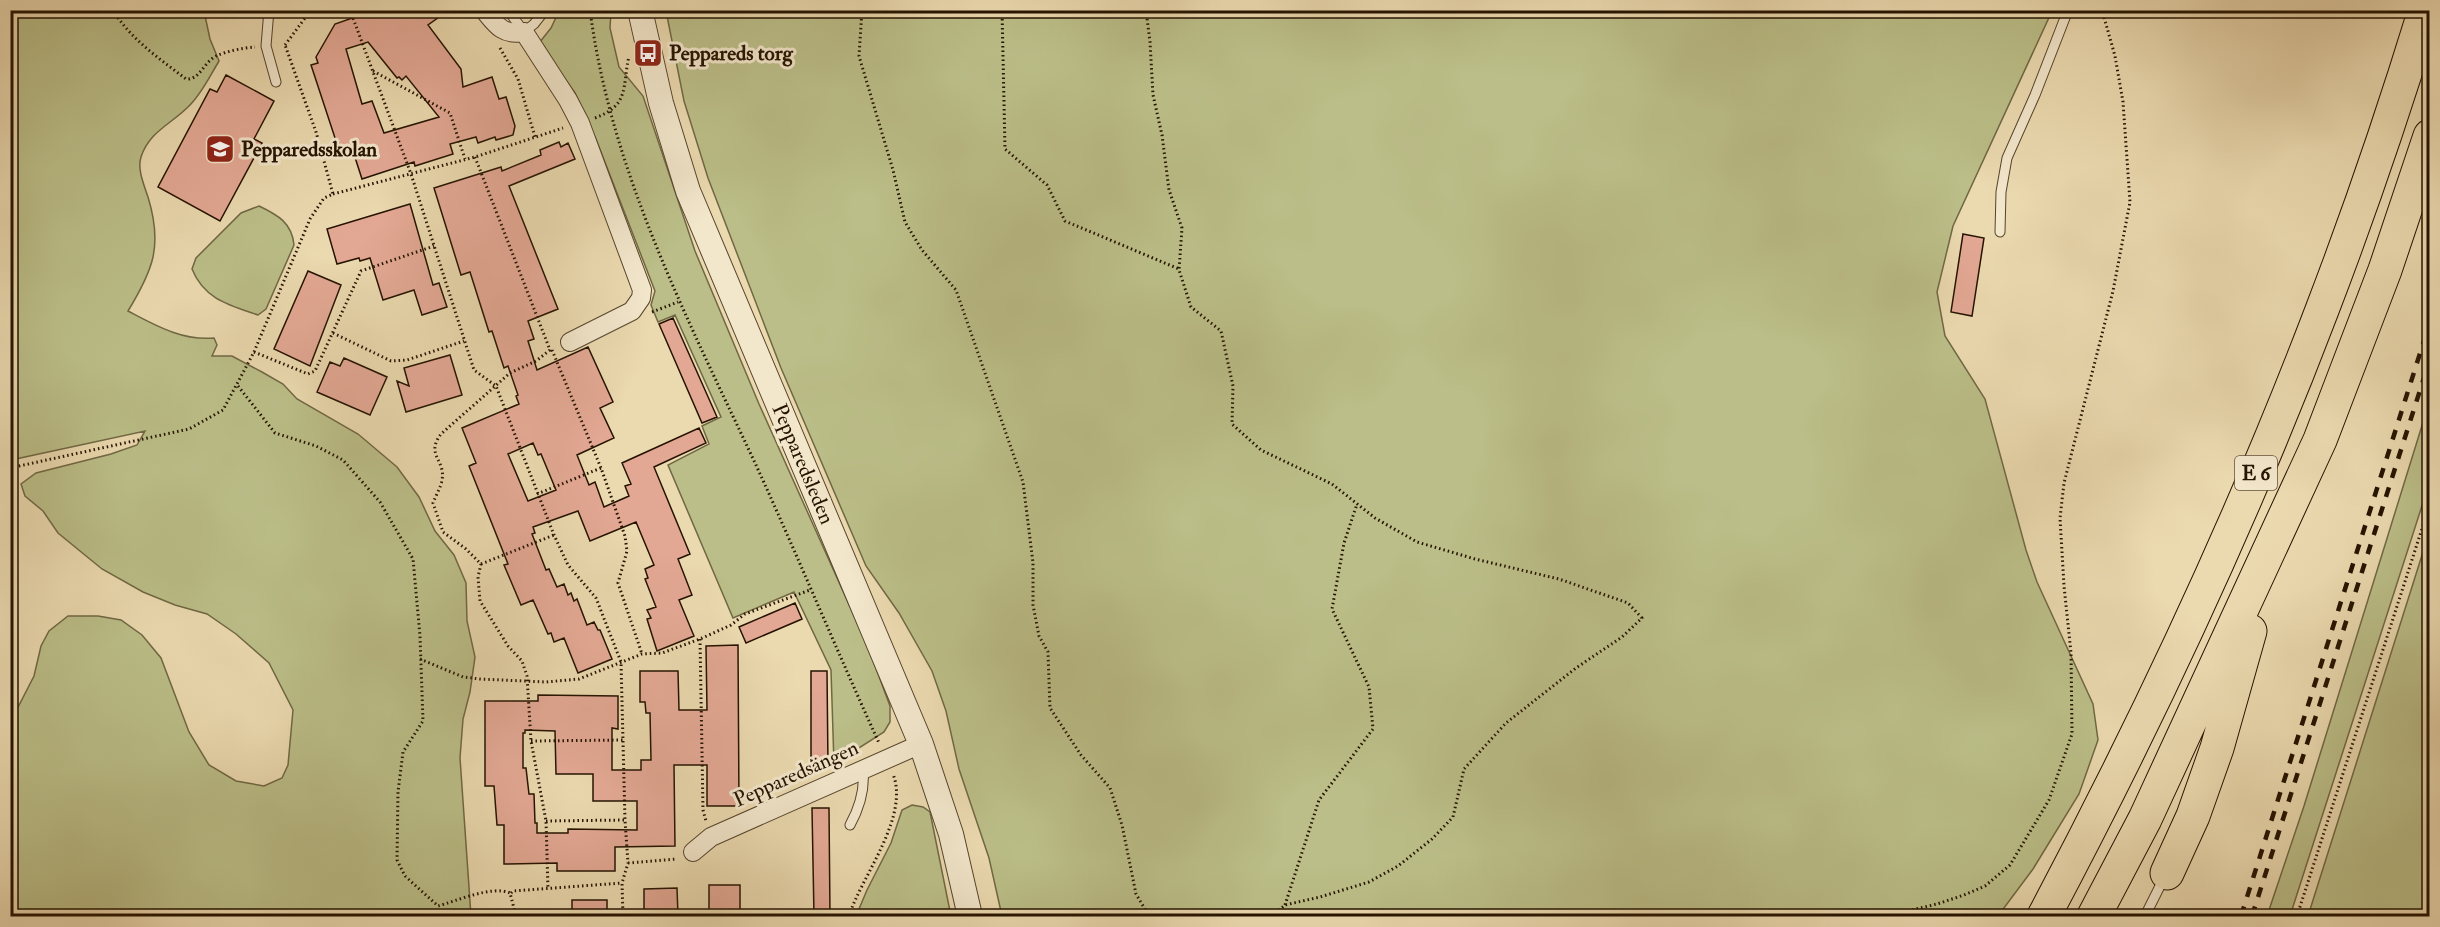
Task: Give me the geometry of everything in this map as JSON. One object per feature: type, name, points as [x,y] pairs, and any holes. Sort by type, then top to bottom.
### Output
[{"type":"highway","name":"E 6","points":[[2044,916],[2105,801],[2166,673],[2269,444],[2372,176],[2425,10]]},
{"type":"highway","name":"E 6","points":[[2094,916],[2145,819],[2320,440],[2385,270],[2430,136]]},
{"type":"highway","points":[[2167,873],[2193,816],[2217,748],[2276,539]]},
{"type":"street","points":[[484,10],[502,31],[516,34],[524,32],[568,100],[580,123],[642,290],[638,306],[632,311],[570,342]]},
{"type":"street","name":"Pepparedsleden","points":[[640,10],[661,103],[688,191],[723,279],[921,744],[951,834],[970,916]]},
{"type":"street","name":"Pepparedsängen","points":[[693,852],[711,837],[921,744]]},
{"type":"lane","points":[[269,10],[266,46],[276,82]]},
{"type":"lane","points":[[508,10],[524,32],[545,10]]},
{"type":"lane","points":[[2001,232],[2001,192],[2007,158],[2063,28],[2068,10]]},
{"type":"lane","points":[[850,825],[861,798],[864,785],[863,770]]},
{"type":"lane","points":[[2146,916],[2167,873]]},
{"type":"path","points":[[113,10],[118,19],[153,55],[186,80],[192,80],[215,56],[248,48],[285,45]]},
{"type":"path","points":[[285,45],[311,10]]},
{"type":"path","points":[[350,10],[411,174],[474,370],[496,386],[554,535],[568,565],[596,598],[621,662],[628,863],[622,883],[623,916]]},
{"type":"path","points":[[590,10],[610,112],[641,205],[678,302],[757,468],[895,780],[896,797],[885,840],[872,869],[855,896],[849,916]]},
{"type":"path","points":[[862,10],[860,56],[905,222],[922,250],[956,290],[1023,482],[1033,563],[1033,606],[1039,636],[1048,652],[1050,708],[1082,755],[1110,788],[1122,825],[1136,894],[1149,916]]},
{"type":"path","points":[[1002,10],[1005,149],[1047,185],[1065,221],[1179,270]]},
{"type":"path","points":[[1146,10],[1153,95],[1162,135],[1169,190],[1182,228],[1179,270],[1191,307],[1221,331],[1233,387],[1232,424],[1261,450],[1332,484],[1374,518],[1417,542],[1475,559],[1559,579],[1628,603],[1642,618],[1622,637],[1576,668],[1506,723],[1464,769],[1453,817],[1432,839],[1398,866],[1369,882],[1285,905],[1272,916]]},
{"type":"path","points":[[1886,916],[1964,895],[1985,886],[2010,865],[2049,800],[2072,734],[2072,653],[2064,586],[2060,518],[2064,483],[2113,291],[2130,202],[2123,102],[2115,56],[2102,10]]},
{"type":"path","points":[[496,43],[508,59],[518,79],[535,137]]},
{"type":"path","points":[[285,45],[316,132],[333,194]]},
{"type":"path","points":[[10,468],[189,429],[223,410],[255,352],[310,219],[324,198],[475,156],[610,112],[621,101],[629,54]]},
{"type":"path","points":[[372,70],[450,113],[465,159]]},
{"type":"path","points":[[475,156],[550,350],[601,468],[625,536],[627,551],[618,584],[642,654]]},
{"type":"path","points":[[255,352],[308,374],[315,371],[361,271],[434,246]]},
{"type":"path","points":[[638,306],[654,313],[678,302]]},
{"type":"path","points":[[333,333],[392,361],[407,360],[464,341]]},
{"type":"path","points":[[481,564],[466,549],[443,532],[433,503],[443,478],[434,443],[441,434],[510,373],[536,361],[550,350],[570,342]]},
{"type":"path","points":[[238,386],[275,433],[316,446],[343,460],[380,502],[413,559],[420,636],[419,659],[423,721],[403,752],[398,792],[398,860],[405,876],[438,906],[488,892],[506,891],[510,893],[622,883]]},
{"type":"path","points":[[537,494],[601,468]]},
{"type":"path","points":[[1285,905],[1319,800],[1373,729],[1369,687],[1332,609],[1344,543],[1357,504]]},
{"type":"path","points":[[2297,916],[2430,504]]},
{"type":"path","points":[[481,564],[554,535]]},
{"type":"path","points":[[481,564],[478,577],[480,601],[508,646],[522,661],[528,681],[531,741],[546,821],[548,889]]},
{"type":"path","points":[[419,659],[463,677],[546,682],[579,679],[642,654],[662,653],[700,639],[731,625],[745,614],[810,590]]},
{"type":"path","points":[[700,639],[703,810],[711,837]]},
{"type":"path","points":[[531,741],[625,740]]},
{"type":"path","points":[[546,821],[625,820]]},
{"type":"path","points":[[628,863],[680,859],[693,852]]},
{"type":"path","points":[[510,893],[516,916]]},
{"type":"green space","points":[[11,10],[204,11],[210,39],[219,61],[193,102],[149,141],[141,157],[140,172],[152,214],[155,244],[144,283],[128,311],[180,334],[214,338],[217,345],[212,356],[232,356],[262,372],[283,384],[297,399],[358,434],[397,467],[419,497],[435,531],[454,555],[466,583],[467,621],[475,657],[463,719],[460,758],[471,916],[11,916],[11,717],[34,676],[41,646],[49,631],[68,616],[98,616],[121,620],[142,635],[161,658],[189,732],[209,765],[236,781],[264,786],[282,778],[288,765],[293,710],[269,663],[236,634],[207,614],[175,605],[143,592],[102,569],[58,533],[43,511],[25,496],[21,484],[36,473],[137,445],[145,431],[11,460]]},
{"type":"green space","points":[[559,11],[611,11],[610,28],[619,67],[643,96],[695,251],[759,404],[868,647],[890,706],[890,722],[884,732],[834,764],[831,670],[794,592],[733,618],[668,465],[709,444],[702,426],[721,417],[675,315],[658,322],[651,305],[655,291],[596,139],[575,93],[539,43],[551,28]]},
{"type":"green space","points":[[666,11],[2052,11],[1953,226],[1937,292],[1945,336],[1985,399],[2026,550],[2037,582],[2093,704],[2098,740],[2079,794],[2033,869],[1998,916],[1002,916],[989,858],[959,769],[946,711],[932,671],[899,613],[866,566],[781,368],[708,178],[684,101]]},
{"type":"green space","points":[[259,206],[287,225],[294,245],[266,309],[258,315],[219,300],[203,287],[192,269],[196,258],[241,213]]},
{"type":"green space","points":[[2429,403],[2429,484],[2290,916],[2267,916],[2304,806]]},
{"type":"green space","points":[[2429,533],[2429,916],[2308,916]]},
{"type":"green space","points":[[912,805],[923,807],[930,812],[951,916],[856,916],[891,843],[902,810]]},
{"type":"building","points":[[356,10],[449,10],[428,25],[461,69],[463,87],[492,77],[499,99],[506,97],[515,126],[513,135],[496,140],[495,137],[478,143],[476,137],[450,144],[453,154],[415,166],[414,162],[362,179],[351,145],[341,148],[338,140],[336,141],[311,65],[318,63],[316,57],[335,24],[358,16]],"holes":[[[368,42],[397,78],[402,80],[406,76],[439,117],[384,133],[372,101],[362,104],[346,49]]]},
{"type":"building","name":"Pepparedsskolan","points":[[226,75],[274,101],[254,139],[262,143],[220,221],[158,187],[210,89],[217,92]]},
{"type":"building","points":[[559,142],[561,147],[568,143],[575,159],[509,186],[558,309],[528,321],[534,339],[528,341],[537,370],[588,347],[613,402],[600,408],[614,438],[577,455],[589,485],[595,482],[604,507],[629,496],[625,486],[631,484],[622,463],[699,428],[706,443],[654,467],[690,554],[678,559],[692,595],[679,600],[694,636],[657,651],[647,619],[651,618],[647,610],[656,607],[645,579],[648,578],[645,569],[654,565],[636,522],[590,541],[578,511],[533,527],[535,533],[532,534],[546,570],[549,569],[557,587],[564,584],[568,595],[571,593],[574,601],[577,599],[587,625],[594,622],[600,630],[612,659],[578,673],[564,638],[554,642],[533,600],[521,605],[504,565],[508,564],[469,466],[476,463],[462,428],[519,404],[516,396],[518,395],[508,366],[504,368],[492,331],[489,332],[470,272],[461,275],[434,188],[501,167],[502,171],[541,155],[540,150]],"holes":[[[533,443],[538,455],[541,454],[556,490],[528,501],[508,454]]]},
{"type":"building","points":[[410,204],[433,285],[439,283],[447,307],[422,315],[414,290],[383,300],[370,258],[360,261],[359,258],[337,264],[327,229]]},
{"type":"building","points":[[1963,234],[1984,238],[1972,316],[1951,312]]},
{"type":"building","points":[[308,271],[341,285],[310,366],[274,349]]},
{"type":"building","points":[[673,318],[717,417],[702,423],[659,324]]},
{"type":"building","points":[[450,355],[462,395],[406,412],[397,381],[409,386],[404,368]]},
{"type":"building","points":[[344,358],[387,377],[370,415],[317,392],[330,362],[340,366]]},
{"type":"building","points":[[795,603],[802,619],[746,643],[739,627]]},
{"type":"building","points":[[738,645],[739,806],[707,806],[707,765],[674,765],[675,846],[615,847],[615,871],[557,871],[557,863],[504,864],[504,825],[497,825],[494,786],[485,786],[485,701],[538,701],[538,695],[618,696],[618,729],[612,728],[612,770],[641,770],[641,760],[651,760],[650,713],[646,713],[645,702],[640,702],[640,671],[678,671],[679,710],[707,710],[706,646]],"holes":[[[525,730],[555,731],[556,774],[593,774],[593,801],[637,801],[637,830],[568,829],[568,833],[537,833],[534,794],[529,794],[526,768],[523,768],[523,733]]]},
{"type":"building","points":[[811,671],[827,671],[828,766],[811,766]]},
{"type":"building","points":[[812,808],[829,808],[830,916],[814,916]]},
{"type":"building","points":[[709,885],[740,885],[740,916],[709,916]]},
{"type":"building","points":[[677,888],[678,916],[644,916],[644,889]]},
{"type":"building","points":[[572,900],[607,900],[607,916],[572,916]]},
{"type":"railway","points":[[2241,916],[2430,322]]},
{"type":"railway","points":[[2252,916],[2430,359]]},
{"type":"place","name":"Peppareds torg","points":[[648,53]]},
{"type":"place","name":"Pepparedsskolan","points":[[220,149]]}]
